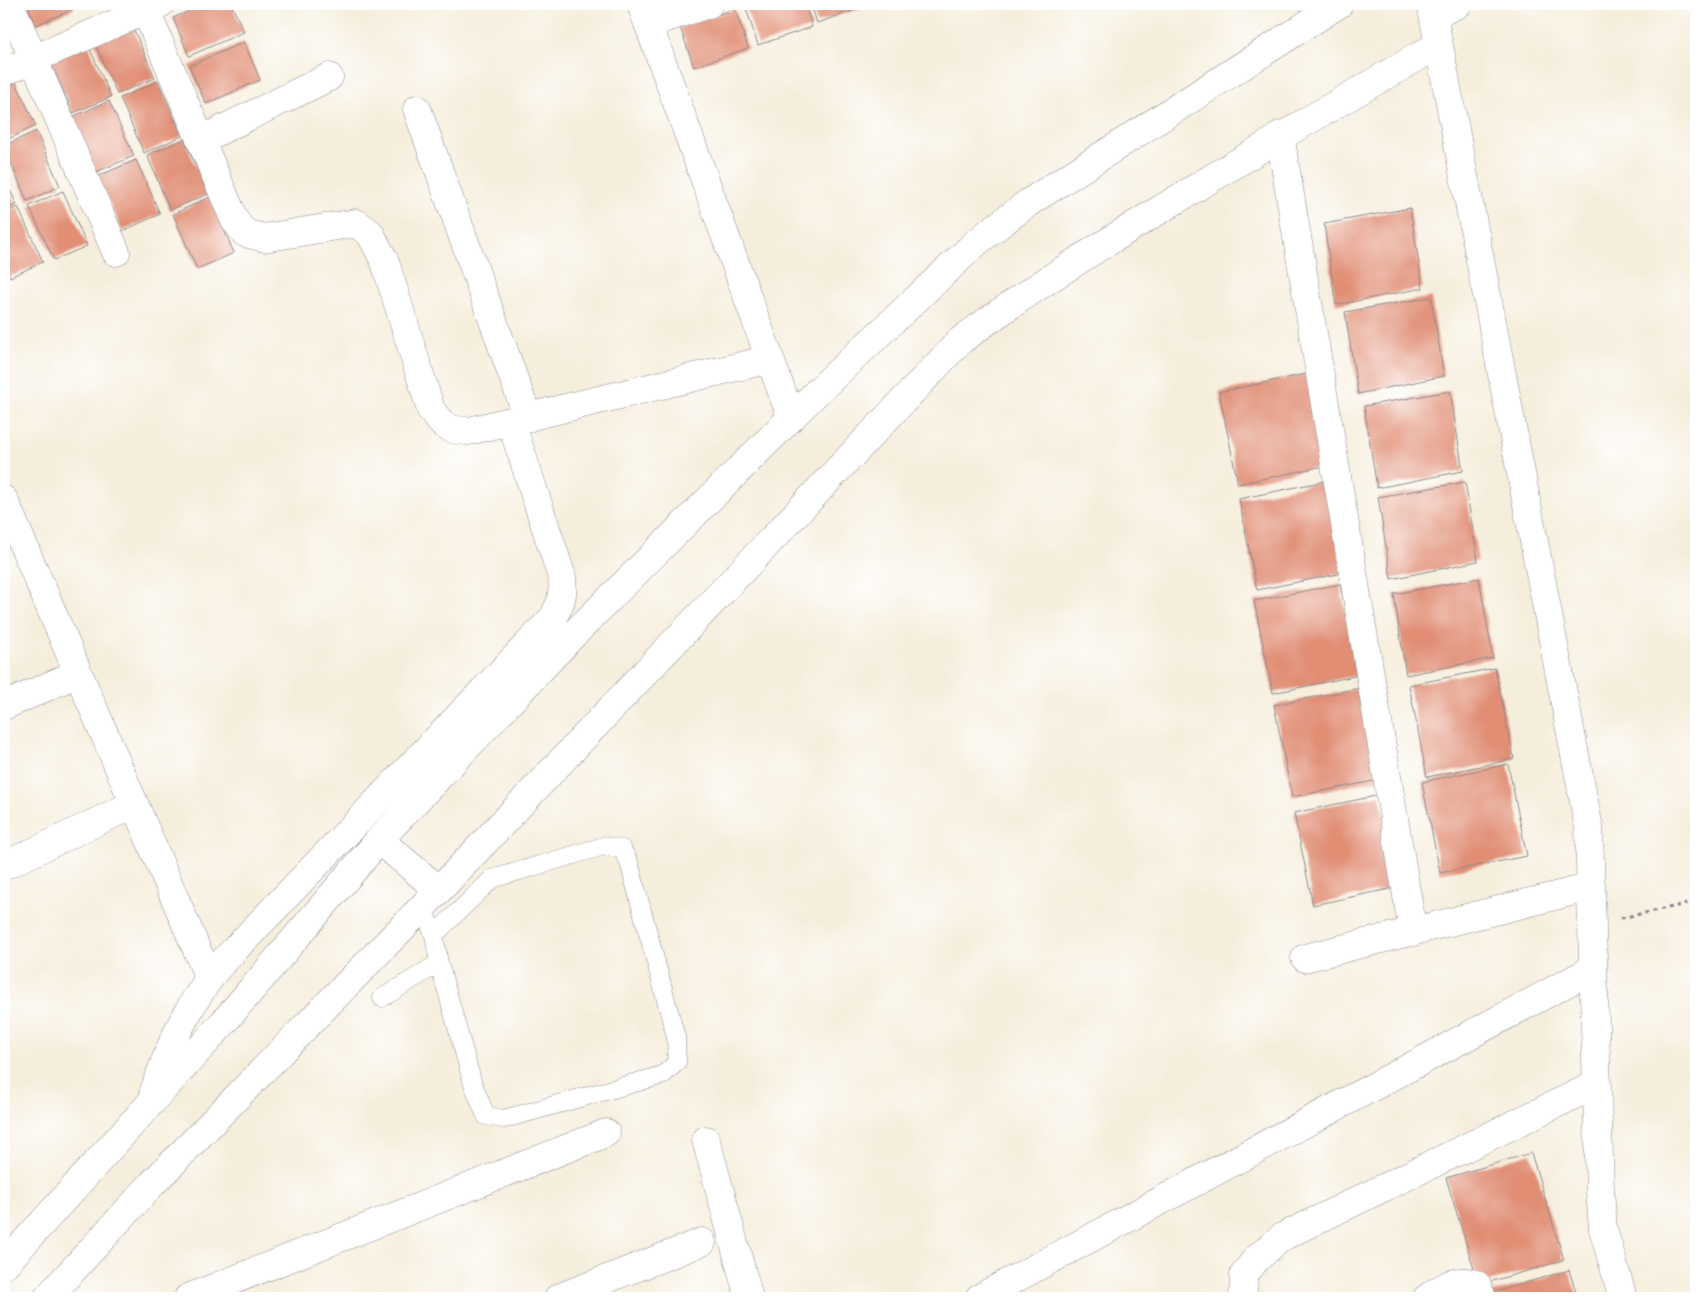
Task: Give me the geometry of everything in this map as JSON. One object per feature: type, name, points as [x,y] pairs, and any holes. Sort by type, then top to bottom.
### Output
[{"type":"street","points":[[10,4],[116,252]]},
{"type":"street","points":[[709,4],[644,14],[791,417]]},
{"type":"street","points":[[4,1264],[387,846],[574,634],[791,417],[978,241],[1028,204],[1339,4]]},
{"type":"street","points":[[1458,4],[1432,10],[1437,46],[1589,828],[1603,1229],[1623,1298]]},
{"type":"street","points":[[4,72],[150,5],[235,221],[245,233],[264,238],[356,223],[370,233],[385,262],[432,410],[441,424],[455,431],[519,420],[770,359]]},
{"type":"street","points":[[46,1298],[429,892],[960,342],[1005,308],[1079,260],[1280,135],[1437,46]]},
{"type":"street","points":[[202,139],[329,77]]},
{"type":"street","points":[[148,1105],[183,1016],[209,978],[552,619],[564,594],[562,577],[519,420],[417,109]]},
{"type":"street","points":[[1280,135],[1413,932]]},
{"type":"street","points":[[4,500],[13,549],[78,673],[209,978]]},
{"type":"street","points":[[4,706],[78,673]]},
{"type":"street","points":[[4,866],[134,804]]},
{"type":"street","points":[[387,846],[429,892]]},
{"type":"street","points":[[1305,958],[1591,887]]},
{"type":"street","points":[[979,1298],[1593,969]]},
{"type":"street","points":[[1243,1298],[1244,1276],[1256,1259],[1282,1237],[1597,1084]]},
{"type":"street","points":[[188,1298],[606,1133]]},
{"type":"street","points":[[706,1140],[749,1298]]},
{"type":"street","points":[[558,1298],[702,1242]]},
{"type":"street","points":[[1427,1298],[1456,1281],[1468,1280],[1478,1285],[1482,1298]]},
{"type":"lane","points":[[429,892],[434,935],[439,963],[473,1084],[486,1116],[504,1119],[663,1075],[677,1062],[673,1028],[629,862],[622,849],[604,846],[492,879],[434,935]]},
{"type":"lane","points":[[382,998],[439,963]]},
{"type":"path","points":[[1592,924],[1696,902]]},
{"type":"building","points":[[27,4],[72,4],[74,9],[36,25]]},
{"type":"building","points":[[205,4],[231,4],[244,32],[189,56],[173,18]]},
{"type":"building","points":[[805,4],[812,27],[758,45],[745,5]]},
{"type":"building","points":[[811,4],[873,4],[817,23]]},
{"type":"building","points":[[735,9],[748,48],[694,67],[680,27]]},
{"type":"building","points":[[131,23],[155,78],[117,94],[93,39]]},
{"type":"building","points":[[87,42],[111,97],[73,113],[49,59]]},
{"type":"building","points":[[244,42],[260,80],[206,104],[189,66]]},
{"type":"building","points":[[11,72],[36,126],[4,141],[4,75]]},
{"type":"building","points":[[158,81],[182,136],[144,153],[120,98]]},
{"type":"building","points":[[109,101],[134,156],[96,172],[72,117]]},
{"type":"building","points":[[36,131],[60,186],[27,201],[4,146]]},
{"type":"building","points":[[184,139],[208,194],[170,210],[147,155]]},
{"type":"building","points":[[136,160],[160,214],[122,231],[98,176]]},
{"type":"building","points":[[4,177],[17,205],[4,211]]},
{"type":"building","points":[[63,191],[87,246],[54,260],[29,206]]},
{"type":"building","points":[[210,197],[234,253],[197,269],[173,214]]},
{"type":"building","points":[[18,207],[43,262],[10,277],[4,264],[4,214]]},
{"type":"building","points":[[1410,208],[1423,288],[1336,305],[1324,224]]},
{"type":"building","points":[[1431,297],[1444,376],[1358,394],[1345,312]]},
{"type":"building","points":[[1306,374],[1324,466],[1238,484],[1219,392]]},
{"type":"building","points":[[1450,391],[1463,471],[1377,488],[1364,406]]},
{"type":"building","points":[[1325,481],[1343,573],[1257,590],[1239,499]]},
{"type":"building","points":[[1465,482],[1478,561],[1391,579],[1378,497]]},
{"type":"building","points":[[1479,578],[1493,658],[1406,675],[1394,594]]},
{"type":"building","points":[[1340,584],[1359,675],[1273,693],[1254,601]]},
{"type":"building","points":[[1495,668],[1514,759],[1427,777],[1409,685]]},
{"type":"building","points":[[1360,688],[1379,780],[1292,797],[1274,705]]},
{"type":"building","points":[[1508,764],[1527,856],[1440,873],[1422,782]]},
{"type":"building","points":[[1380,795],[1399,887],[1313,905],[1294,813]]},
{"type":"building","points":[[1531,1153],[1564,1260],[1479,1285],[1446,1178]]},
{"type":"building","points":[[1569,1270],[1578,1298],[1486,1298],[1485,1295]]}]
